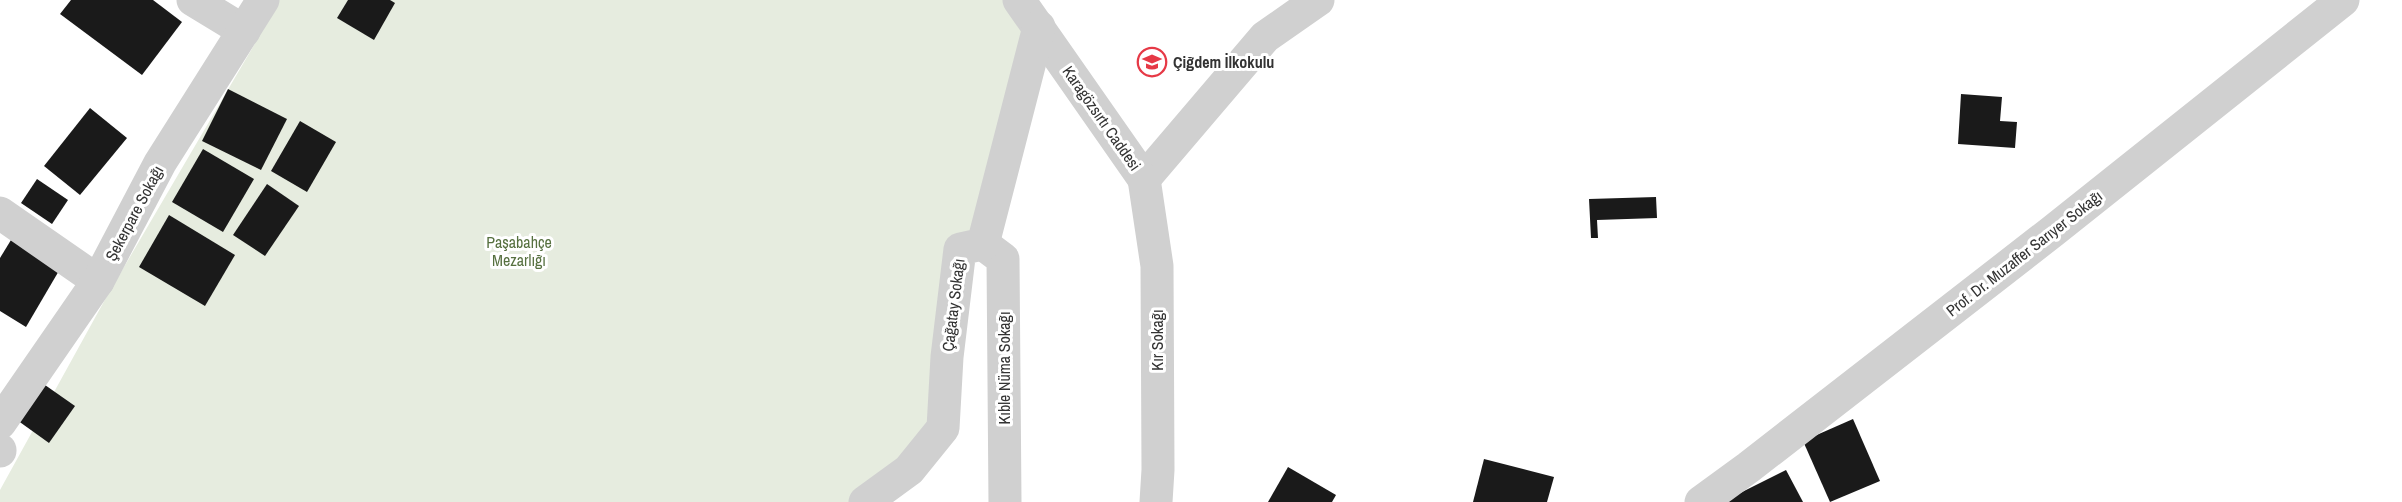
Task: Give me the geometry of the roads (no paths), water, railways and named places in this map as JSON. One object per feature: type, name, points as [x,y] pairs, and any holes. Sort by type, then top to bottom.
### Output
[{"type":"street","points":[[193,0],[244,32]]},
{"type":"street","name":"Şekerpare Sokağı","points":[[0,423],[98,281],[160,163],[262,0]]},
{"type":"street","name":"Karagözsırtı Caddesi","points":[[1019,0],[1144,179],[1265,37],[1318,0]]},
{"type":"street","name":"Prof. Dr. Muzaffer Sarıyer Sokağı","points":[[1701,502],[2044,238],[2343,0]]},
{"type":"street","name":"Çağatay Sokağı","points":[[865,502],[909,470],[943,428],[947,357],[960,249],[983,244],[1039,27]]},
{"type":"street","name":"Kır Sokağı","points":[[1144,179],[1157,266],[1158,470],[1156,502]]},
{"type":"street","points":[[0,213],[98,281]]},
{"type":"street","name":"Kıble Nüma Sokağı","points":[[983,244],[1003,260],[1005,502]]},
{"type":"place","name":"Çiğdem İlkokulu","points":[[1152,62]]},
{"type":"park label","name":"Paşabahçe Mezarlığı","points":[[519,251]]}]
